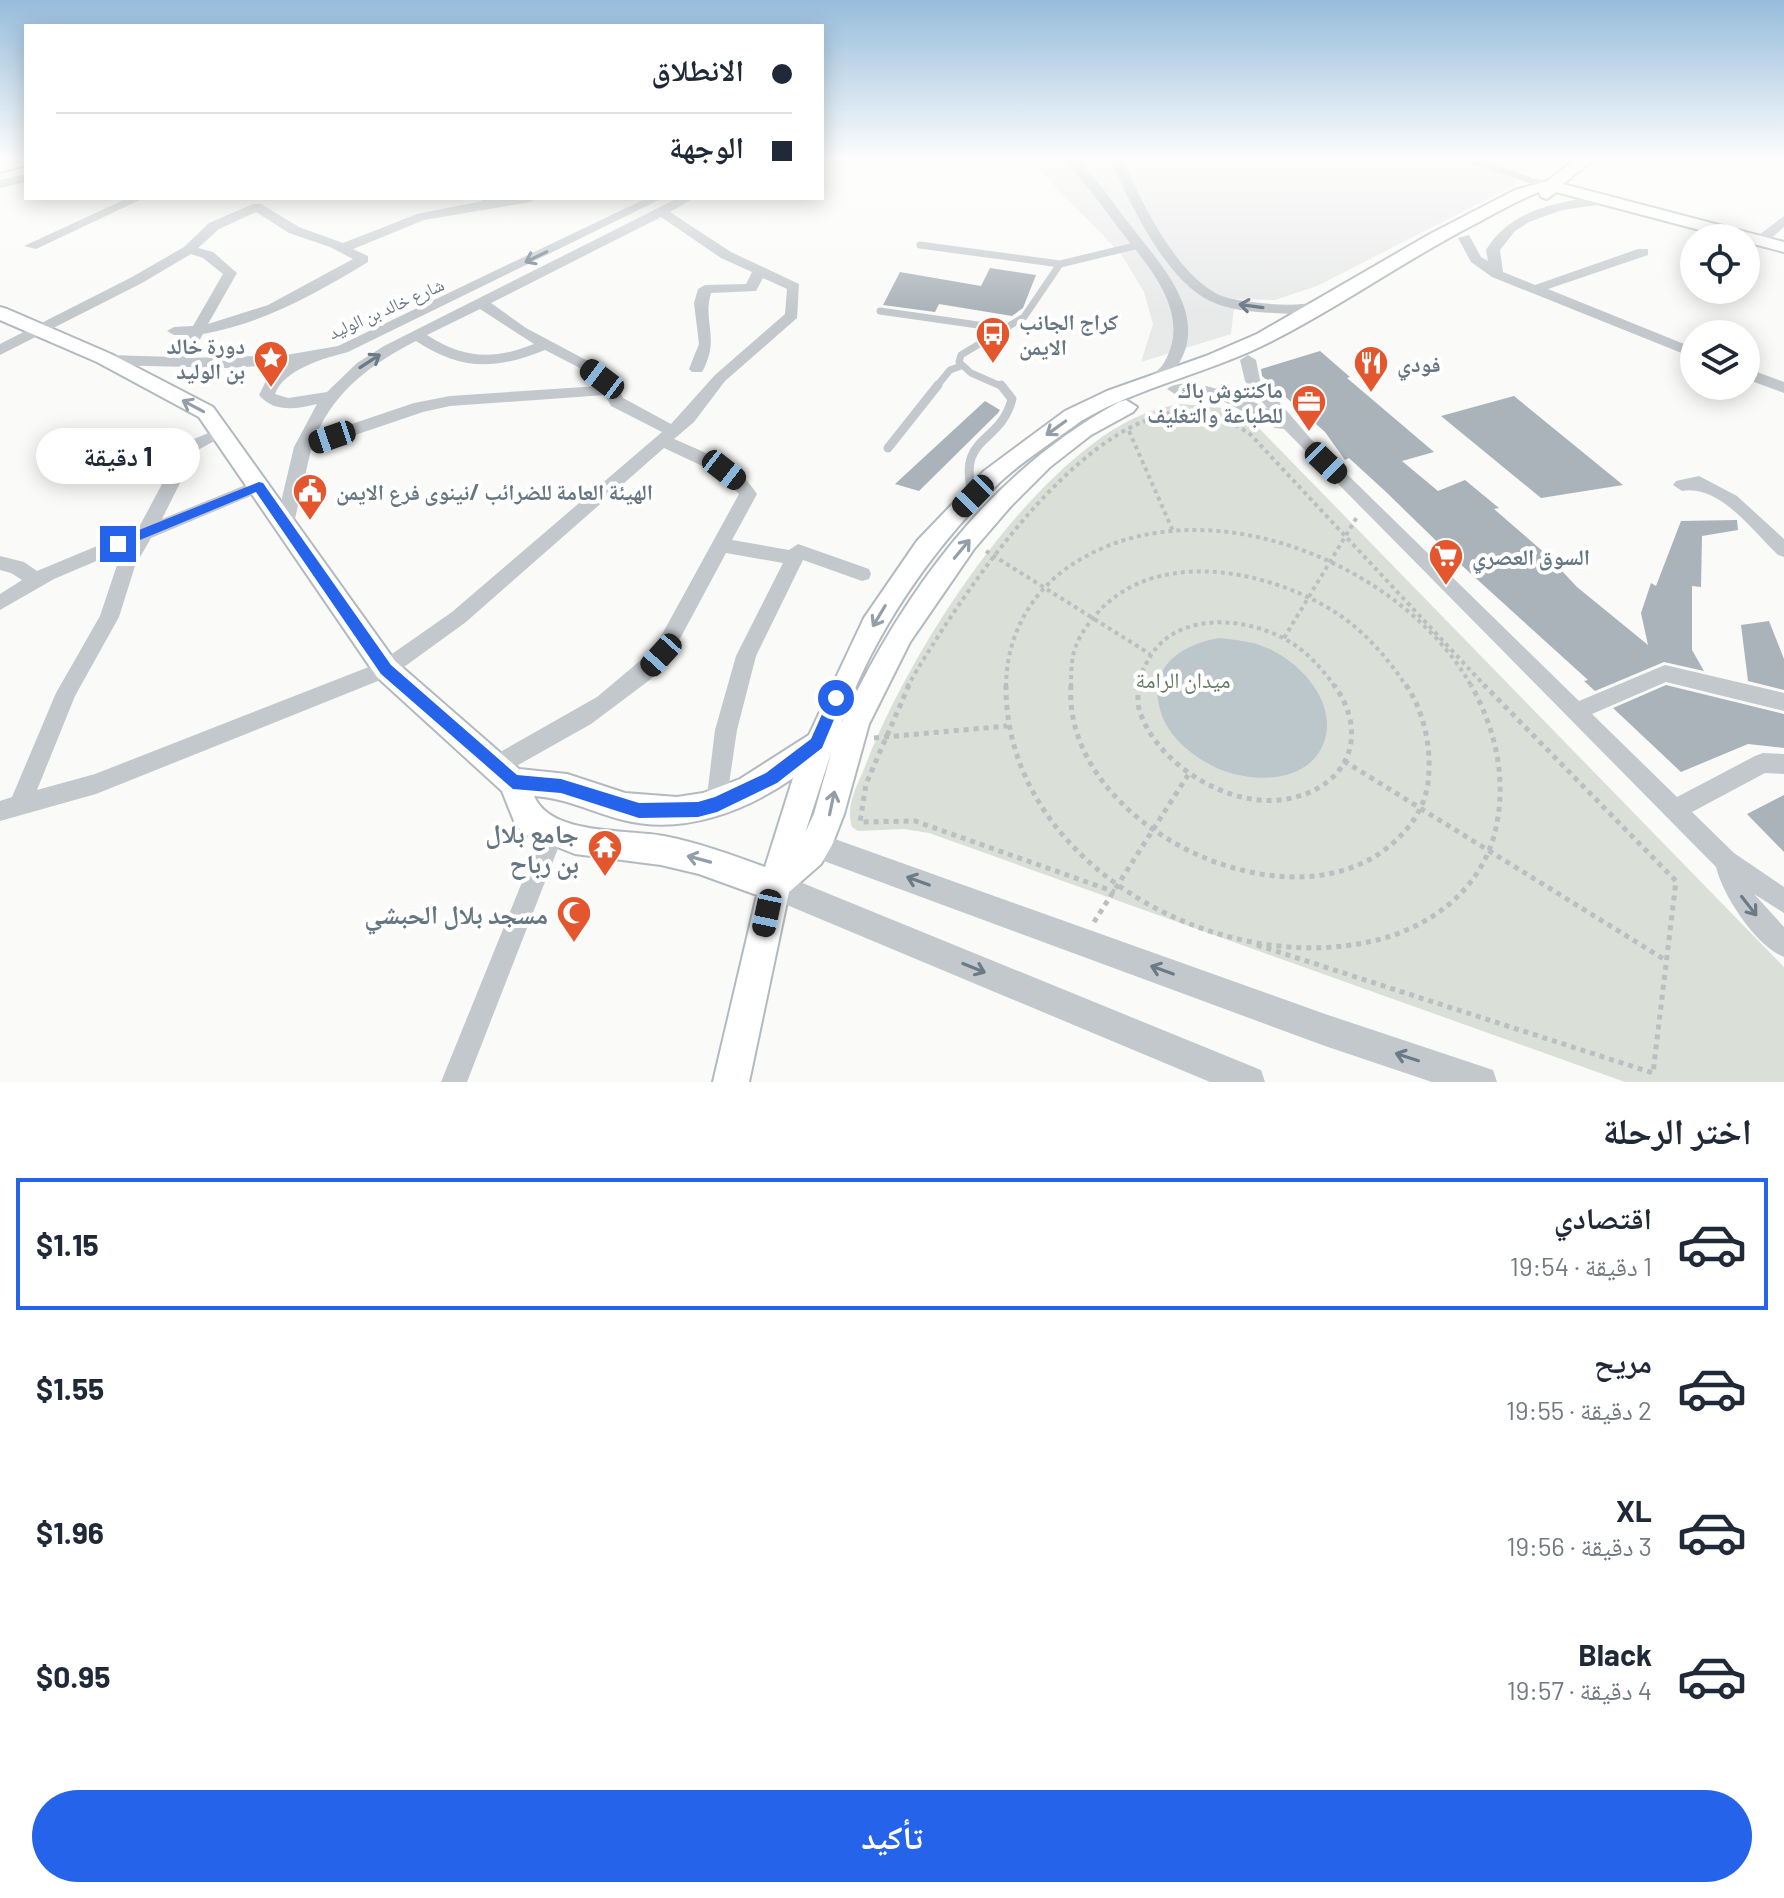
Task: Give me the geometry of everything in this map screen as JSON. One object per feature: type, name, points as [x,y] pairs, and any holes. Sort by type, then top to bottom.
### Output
[{"type":"main road","points":[[731,1082],[773,885],[786,834],[817,743],[877,618],[923,552],[973,496],[1027,449],[1071,417],[1108,398],[1246,345],[1490,209]]},
{"type":"main road","points":[[773,885],[798,868],[818,846],[849,741],[871,689],[903,631],[1005,498],[1049,457],[1098,421],[1248,360],[1319,325],[1464,238],[1520,209]]},
{"type":"main road","points":[[1642,209],[1696,224]]},
{"type":"main road","points":[[1760,241],[1784,247]]},
{"type":"main road","points":[[0,313],[109,360],[206,412],[386,669],[504,774],[527,816],[553,833],[586,842],[661,850],[699,859],[773,885]]},
{"type":"main road","points":[[504,774],[561,786],[639,811],[678,812],[717,804],[771,778],[817,743]]},
{"type":"street","points":[[31,246],[112,209]]},
{"type":"street","points":[[0,350],[106,297],[189,250],[214,226],[251,209]]},
{"type":"street","points":[[174,331],[197,332],[233,324],[305,293],[363,259],[294,230],[261,209]]},
{"type":"street","points":[[343,248],[421,217],[451,209]]},
{"type":"street","name":"شارع خالد بن الوليد","points":[[109,360],[244,362],[311,357],[373,337],[649,209]]},
{"type":"street","points":[[285,523],[302,447],[310,427],[330,396],[363,364],[651,209]]},
{"type":"street","points":[[0,811],[96,784],[386,669],[459,617],[688,418],[720,378],[792,315],[794,287],[726,255],[665,209]]},
{"type":"street","points":[[1112,209],[1171,290],[1181,329],[1176,355],[1169,368],[1148,384]]},
{"type":"street","points":[[1145,209],[1185,276],[1221,301],[1300,309],[1328,302]]},
{"type":"street","points":[[1497,274],[1493,250],[1505,232],[1552,209]]},
{"type":"street","points":[[1760,241],[1784,220]]},
{"type":"street","points":[[1464,238],[1476,259],[1497,274],[1680,348]]},
{"type":"street","points":[[180,361],[230,273],[208,255],[189,250]]},
{"type":"street","points":[[1533,290],[1643,252]]},
{"type":"street","points":[[697,369],[706,344],[701,303],[705,289],[751,288],[760,270]]},
{"type":"street","points":[[481,303],[583,364],[612,390],[617,402],[724,470],[741,482],[748,494],[661,655],[641,677],[504,774]]},
{"type":"street","points":[[417,335],[433,346],[480,364],[510,360],[546,344]]},
{"type":"street","points":[[311,357],[272,382],[267,395],[278,403],[288,404],[330,396]]},
{"type":"street","points":[[1248,360],[1253,381],[1305,443],[1726,861],[1784,901]]},
{"type":"street","points":[[1760,379],[1784,388]]},
{"type":"street","points":[[1175,389],[1214,392],[1240,402],[1268,416],[1305,443]]},
{"type":"street","points":[[302,447],[420,407],[450,401],[612,390]]},
{"type":"street","points":[[21,803],[66,693],[109,617],[126,565],[190,447],[221,433]]},
{"type":"street","points":[[1682,485],[1699,482],[1731,500],[1784,550]]},
{"type":"street","points":[[0,603],[35,580],[259,486]]},
{"type":"street","points":[[721,545],[794,558]]},
{"type":"street","points":[[717,804],[726,730],[746,656],[798,551],[862,574]]},
{"type":"street","points":[[0,563],[17,567],[35,580]]},
{"type":"street","points":[[1577,711],[1665,673],[1784,702]]},
{"type":"street","points":[[1675,809],[1763,763],[1784,764]]},
{"type":"street","points":[[454,1082],[553,833]]},
{"type":"street","points":[[786,834],[1325,1030],[1481,1082]]},
{"type":"street","points":[[1726,861],[1728,874],[1745,901],[1784,945]]},
{"type":"street","points":[[773,885],[1249,1082]]},
{"type":"lane","points":[[920,245],[1060,264],[1139,245]]},
{"type":"lane","points":[[973,496],[967,475],[970,455],[1009,411],[1012,399],[999,382],[968,371],[961,366],[959,358],[1030,310],[1060,264]]},
{"type":"lane","points":[[880,311],[1006,329]]},
{"type":"lane","points":[[888,448],[950,370],[961,366]]},
{"type":"path","points":[[1119,410],[1173,531]]},
{"type":"path","points":[[1115,892],[915,821],[860,822],[862,796],[907,687],[995,556],[1026,516],[1063,477],[1129,431],[1168,413],[1188,411],[1214,415],[1236,423],[1251,435],[1452,653],[1477,690],[1494,729],[1503,770],[1503,811],[1492,850],[1472,883],[1442,911],[1404,933],[1359,946],[1322,949],[1257,945]]},
{"type":"path","points":[[1284,638],[1366,503]]},
{"type":"path","points":[[1173,531],[1228,531],[1269,538],[1330,561],[1387,593],[1422,621],[1676,881],[1653,1073],[1206,931],[1159,909],[1120,885],[1074,846],[1044,809],[1022,771],[1007,726],[1003,696],[1006,661],[1015,630],[1031,602],[1044,588],[1082,557],[1115,542],[1173,531]]},
{"type":"path","points":[[970,540],[1150,654]]},
{"type":"path","points":[[1200,571],[1238,574],[1283,586],[1308,598],[1357,628],[1388,656],[1409,687],[1425,720],[1432,757],[1429,790],[1393,845],[1358,866],[1317,877],[1276,879],[1239,871],[1200,856],[1154,831],[1124,807],[1100,779],[1078,741],[1068,704],[1070,670],[1077,642],[1094,618],[1133,586],[1163,576],[1200,571]]},
{"type":"path","points":[[1216,622],[1250,625],[1284,638],[1309,654],[1330,675],[1345,700],[1352,726],[1349,751],[1338,773],[1318,790],[1290,799],[1258,801],[1225,793],[1188,775],[1160,749],[1142,720],[1137,690],[1143,663],[1160,641],[1185,627],[1216,622]]},
{"type":"path","points":[[849,741],[1007,726]]},
{"type":"path","points":[[1344,761],[1667,961]]},
{"type":"path","points":[[1082,940],[1188,775]]},
{"type":"shaded area","points":[[1077,209],[1467,209],[1317,286],[1275,300],[1235,299],[1231,334],[1141,362],[1153,324],[1144,292],[1121,254]]},
{"type":"shaded area","points":[[1219,638],[1250,642],[1267,648],[1292,663],[1312,684],[1320,697],[1327,725],[1325,739],[1317,755],[1306,766],[1275,777],[1257,778],[1223,771],[1185,747],[1171,732],[1159,705],[1160,678],[1165,667],[1182,651]]},
{"type":"green space","name":"ميدان الرامة","points":[[1182,404],[1223,408],[1252,421],[1784,967],[1784,1082],[1625,1082],[929,833],[904,829],[858,831],[852,827],[850,810],[853,795],[883,724],[929,639],[985,556],[1048,483],[1091,445],[1140,415]]},
{"type":"building","points":[[990,268],[1036,275],[1023,308],[1012,316],[939,304],[935,312],[883,305],[900,272],[981,286]]},
{"type":"building","points":[[1320,351],[1434,452],[1402,461],[1438,491],[1465,480],[1499,508],[1494,509],[1547,555],[1577,587],[1648,645],[1641,613],[1651,583],[1656,586],[1681,521],[1737,520],[1738,530],[1702,536],[1701,587],[1692,586],[1692,650],[1704,671],[1664,662],[1595,691],[1584,681],[1588,680],[1385,491],[1349,458],[1345,460],[1325,432],[1262,376],[1261,369]]},
{"type":"building","points":[[1514,396],[1623,485],[1541,498],[1441,416]]},
{"type":"building","points":[[985,401],[1000,410],[998,413],[919,491],[895,484]]},
{"type":"building","points":[[1769,621],[1784,659],[1784,690],[1748,681],[1741,625]]},
{"type":"building","points":[[1666,685],[1784,714],[1784,748],[1748,744],[1681,772],[1613,708]]},
{"type":"building","points":[[1784,795],[1784,852],[1747,814]]},
{"type":"place","name":"كراج الجانب الايمن","points":[[993,365]]},
{"type":"place","name":"دورة خالد بن الوليد","points":[[271,389]]},
{"type":"place","name":"فودي","points":[[1371,394]]},
{"type":"place","name":"ماكنتوش باك للطباعة والتغليف","points":[[1309,433]]},
{"type":"place","name":"الهيئة العامة للضرائب /نينوى فرع الايمن","points":[[310,522]]},
{"type":"place","name":"السوق العصري","points":[[1446,587]]},
{"type":"place","name":"جامع بلال بن رباح","points":[[605,878]]},
{"type":"place","name":"مسجد بلال الحبشي","points":[[574,944]]},
{"type":"route","points":[[118,544],[259,486],[386,669],[513,782],[537,782],[583,791],[639,811],[698,809],[717,804],[771,778],[817,743],[836,698]]}]
